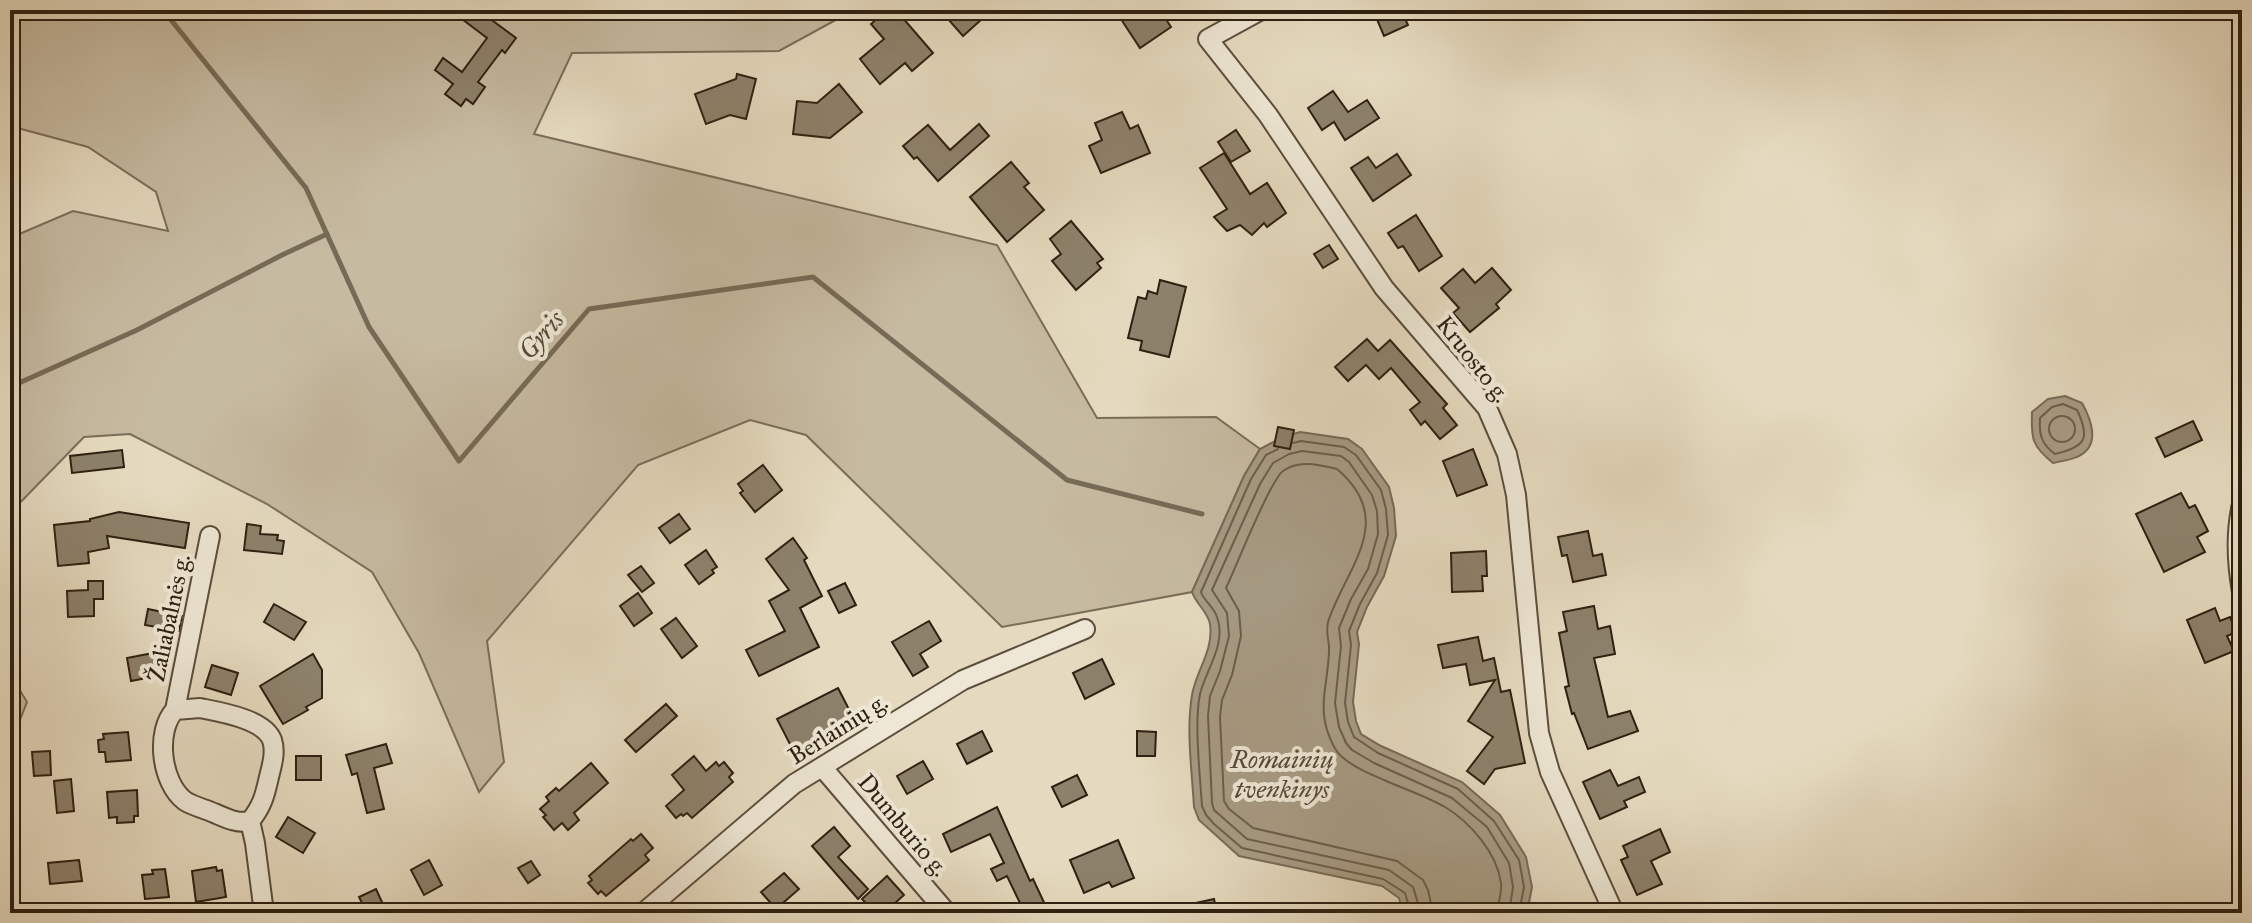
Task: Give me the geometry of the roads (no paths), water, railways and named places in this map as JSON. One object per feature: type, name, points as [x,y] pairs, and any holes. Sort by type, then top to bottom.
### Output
[{"type":"street","name":"Kruosto g.","points":[[1261,10],[1208,39],[1268,115],[1384,288],[1487,408],[1507,454],[1516,495],[1539,733],[1550,772],[1614,913]]},
{"type":"street","points":[[2242,504],[2239,551],[2242,592]]},
{"type":"street","name":"Žaliabalnės g.","points":[[175,710],[200,708],[238,716],[267,731],[273,742],[274,756],[264,802],[250,821],[235,821],[186,802],[173,788],[165,767],[164,729],[175,710],[210,536]]},
{"type":"street","name":"Berlainių g.","points":[[643,913],[794,784],[963,680],[1085,629]]},
{"type":"street","name":"Dumburio g.","points":[[822,767],[947,913]]},
{"type":"street","points":[[250,821],[264,913]]},
{"type":"water","points":[[2065,396],[2082,403],[2091,424],[2092,439],[2086,451],[2079,456],[2053,463],[2034,441],[2032,412],[2048,399]]},
{"type":"water","name":"Romainių tvenkinys","points":[[1300,432],[1348,439],[1362,449],[1389,487],[1394,508],[1396,536],[1384,576],[1357,632],[1359,644],[1353,702],[1361,734],[1462,782],[1500,815],[1526,857],[1532,887],[1527,913],[1403,913],[1399,898],[1382,886],[1239,856],[1199,820],[1194,807],[1190,709],[1211,634],[1209,620],[1192,592],[1244,476],[1260,449]]},
{"type":"waterway","name":"Gyris","points":[[163,10],[306,188],[369,327],[459,461],[589,309],[813,277],[1067,480],[1202,514]]},
{"type":"waterway","points":[[10,387],[137,330],[327,234]]}]
